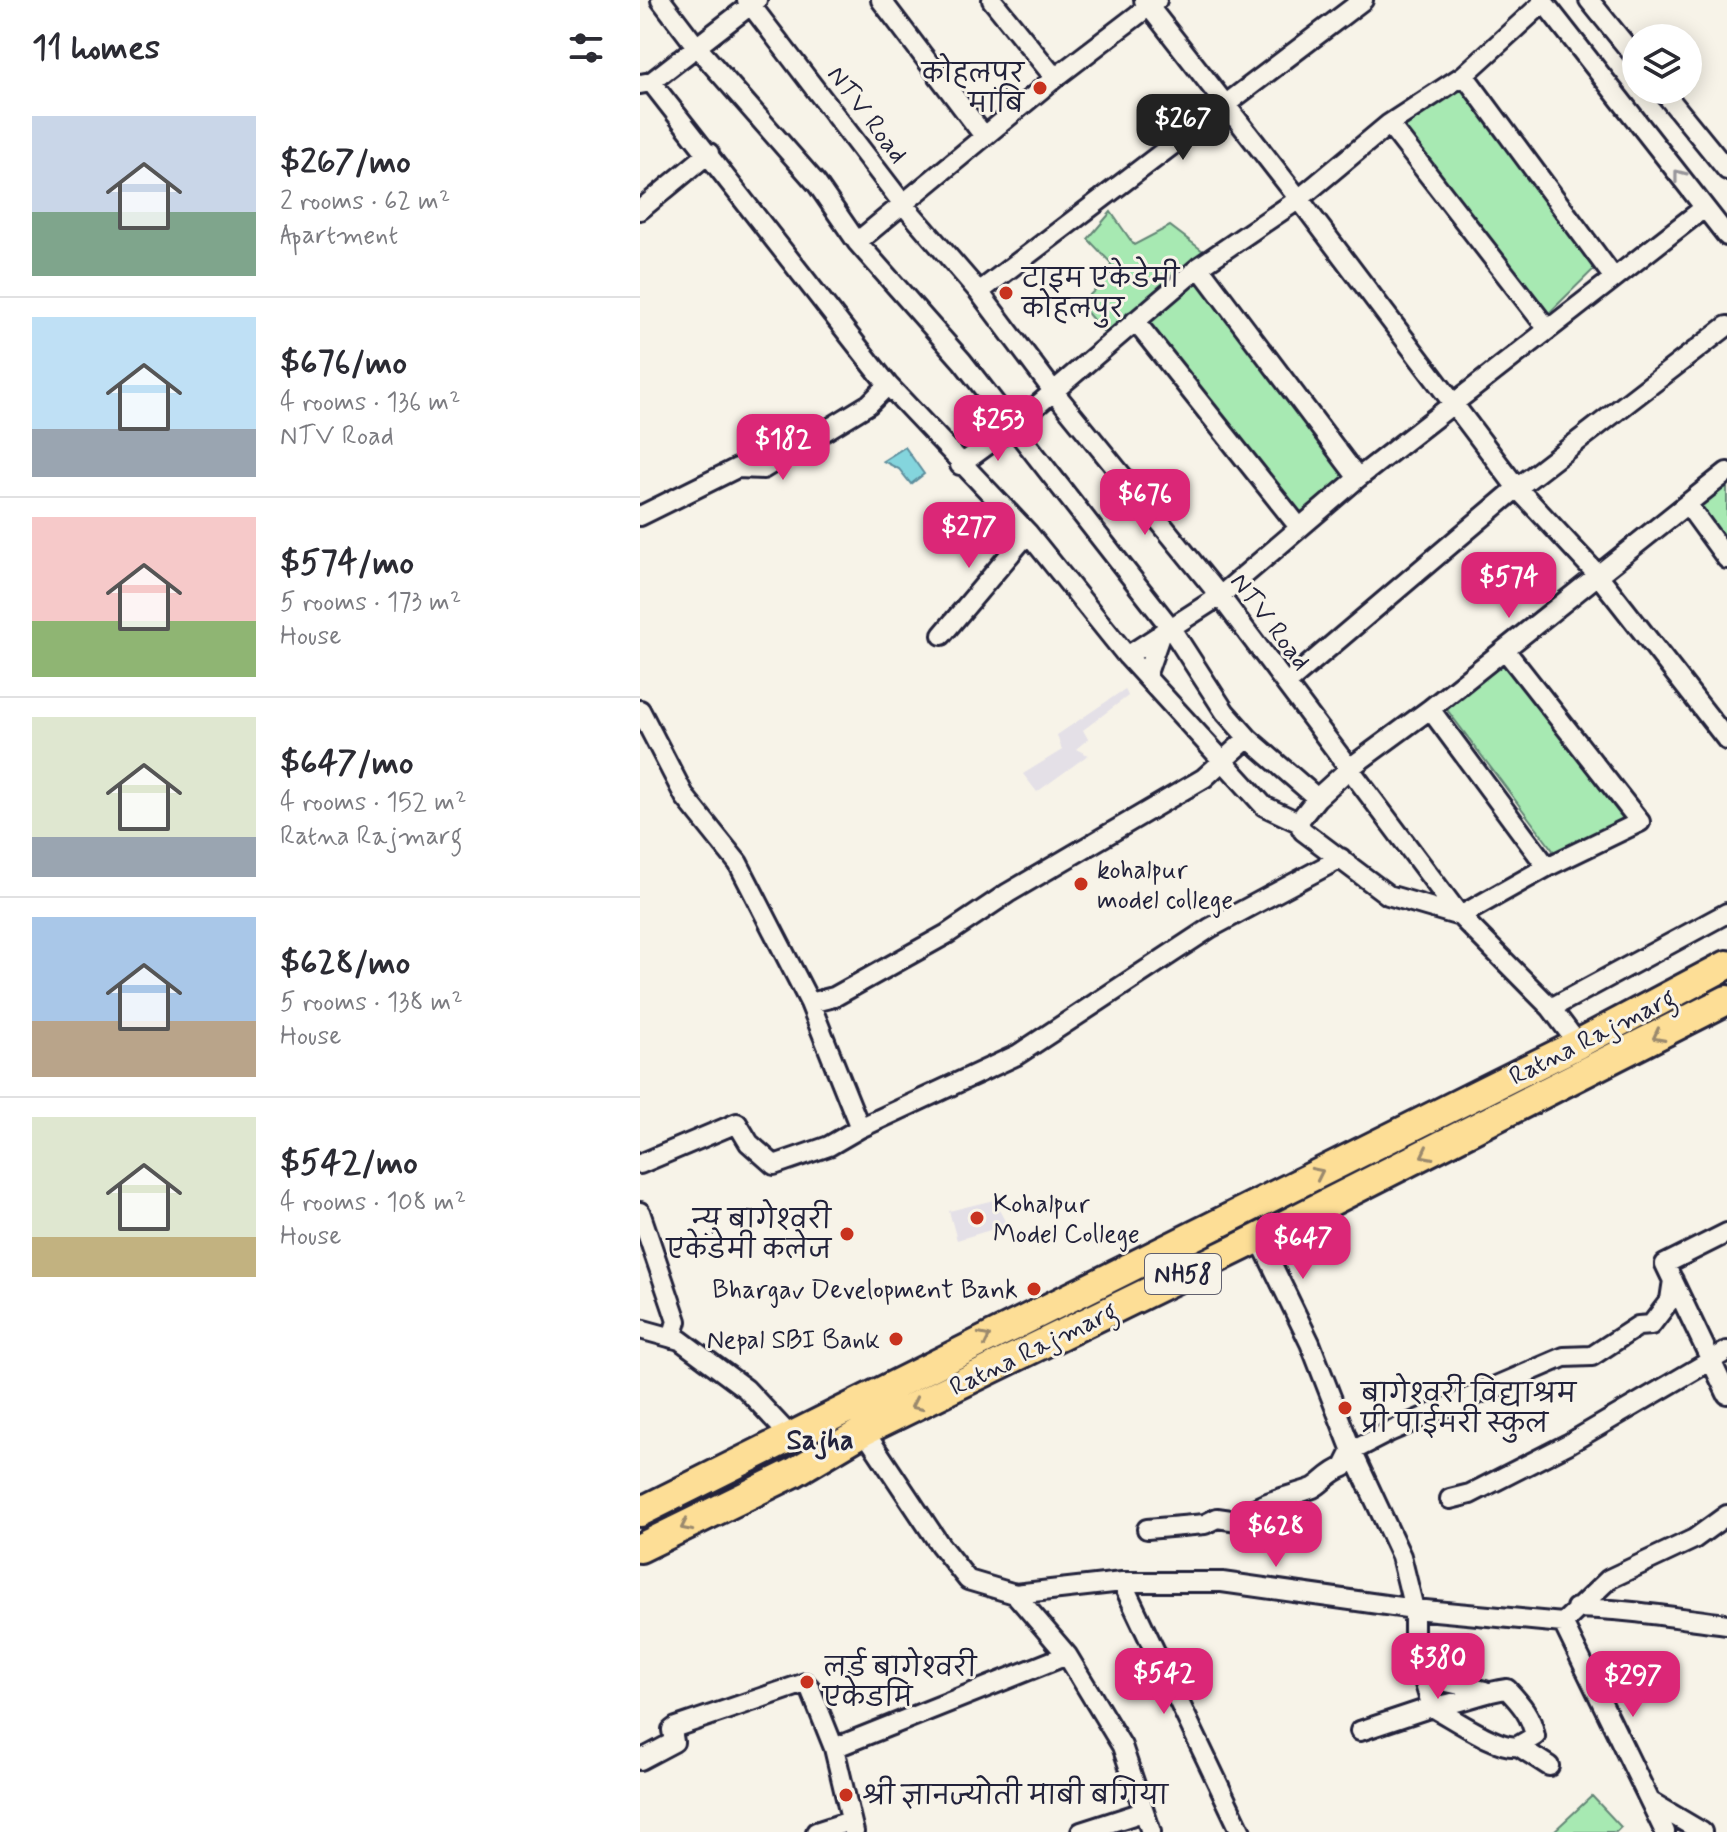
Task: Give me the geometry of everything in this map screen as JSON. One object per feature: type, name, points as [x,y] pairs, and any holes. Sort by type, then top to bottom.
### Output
[{"type":"highway","name":"Ratna Rajmarg","points":[[640,1512],[1578,1044],[1727,965]]},
{"type":"highway","name":"Ratna Rajmarg","points":[[640,1548],[793,1473],[864,1431],[1259,1238],[1727,1000]]},
{"type":"street","points":[[661,0],[696,46],[817,184],[857,242],[941,336],[1225,712],[1248,738],[1317,798]]},
{"type":"street","points":[[881,0],[984,136]]},
{"type":"street","points":[[992,0],[1055,78]]},
{"type":"street","points":[[979,292],[1363,0]]},
{"type":"street","points":[[1589,0],[1622,41]]},
{"type":"street","points":[[960,465],[1012,427],[1199,267],[1299,199],[1389,124],[1464,75],[1542,1],[1727,236]]},
{"type":"street","points":[[752,2],[645,83],[709,153],[888,385],[960,465],[1028,533],[1127,656],[1264,806],[1298,822],[1303,831],[1388,895],[1460,916],[1547,867],[1640,822],[1505,650]]},
{"type":"street","name":"NTV Road","points":[[752,2],[903,204],[979,292],[1054,392],[1220,596],[1460,916],[1551,1008],[1578,1044]]},
{"type":"street","points":[[857,242],[1150,2],[1224,104],[1517,488],[1598,575],[1727,740]]},
{"type":"street","points":[[1464,75],[1614,278]]},
{"type":"street","points":[[1673,104],[1727,170]]},
{"type":"street","points":[[1389,124],[1547,328]]},
{"type":"street","points":[[640,210],[709,153]]},
{"type":"street","points":[[1127,656],[1220,596],[1358,478],[1704,208]]},
{"type":"street","points":[[1199,267],[1358,478]]},
{"type":"street","points":[[1135,321],[1299,527]]},
{"type":"street","points":[[1286,684],[1517,488],[1727,326]]},
{"type":"street","points":[[640,516],[737,468],[763,469],[869,404],[888,385]]},
{"type":"street","points":[[1298,822],[1317,798],[1351,767],[1430,709],[1727,472]]},
{"type":"street","points":[[1687,504],[1727,559]]},
{"type":"street","points":[[942,635],[1028,533]]},
{"type":"street","points":[[1146,676],[1165,630]]},
{"type":"street","points":[[1430,709],[1547,867]]},
{"type":"street","points":[[640,710],[685,797],[738,863],[810,1003],[860,1128]]},
{"type":"street","points":[[810,1003],[834,997],[947,934],[1008,893],[1204,778],[1248,738]]},
{"type":"street","points":[[640,1164],[737,1123],[749,1143],[774,1165],[829,1146],[860,1128],[1017,1055],[1210,928],[1341,858]]},
{"type":"street","points":[[1551,1008],[1727,913]]},
{"type":"street","points":[[640,1212],[677,1321],[672,1338]]},
{"type":"street","points":[[1727,1233],[1665,1264],[1719,1355],[1727,1394]]},
{"type":"street","points":[[1259,1238],[1310,1343],[1352,1451],[1401,1556],[1414,1609],[1414,1648],[1419,1666],[1432,1707],[1492,1741],[1510,1747],[1535,1736],[1528,1712],[1507,1689],[1485,1691],[1439,1680],[1419,1666]]},
{"type":"street","points":[[1147,1529],[1205,1524],[1217,1518],[1238,1521],[1252,1507],[1316,1487],[1327,1473],[1344,1467],[1352,1451],[1503,1381],[1564,1357],[1592,1356],[1638,1326],[1651,1325],[1670,1300],[1673,1280]]},
{"type":"street","points":[[640,1329],[672,1338],[746,1389],[790,1436]]},
{"type":"street","points":[[1450,1499],[1470,1494],[1568,1444],[1719,1355]]},
{"type":"street","points":[[864,1431],[940,1545],[968,1580],[1015,1594],[1122,1582],[1222,1582],[1414,1609],[1563,1623]]},
{"type":"street","points":[[1563,1623],[1609,1579],[1694,1539],[1727,1515]]},
{"type":"street","points":[[1122,1582],[1241,1832]]},
{"type":"street","points":[[1015,1594],[1067,1655],[1122,1746],[1151,1832]]},
{"type":"street","points":[[1576,1608],[1630,1609],[1663,1618],[1727,1624]]},
{"type":"street","points":[[1563,1623],[1665,1832]]},
{"type":"street","points":[[834,1748],[1067,1655]]},
{"type":"street","points":[[640,1760],[670,1747],[674,1742],[672,1730],[676,1727],[805,1683],[810,1688],[834,1748],[852,1826],[816,1832]]},
{"type":"street","points":[[1360,1731],[1432,1707],[1461,1704],[1485,1691]]},
{"type":"street","points":[[1518,1746],[1549,1766]]},
{"type":"street","points":[[1653,1803],[1702,1832]]},
{"type":"street","points":[[1081,1832],[1143,1812]]},
{"type":"shaded area","points":[[1125,689],[1128,696],[1083,730],[1088,739],[1076,749],[1088,755],[1037,792],[1023,774],[1062,750],[1057,735]]},
{"type":"shaded area","name":"Kohalpur Model College","points":[[994,1200],[1007,1225],[957,1240],[949,1211]]},
{"type":"green space","points":[[1463,86],[1597,266],[1547,315],[1402,129]]},
{"type":"green space","points":[[1111,212],[1134,245],[1170,226],[1203,251],[1159,299],[1132,318],[1103,332],[1080,304],[1109,277],[1111,263],[1088,239]]},
{"type":"green space","points":[[1200,273],[1353,478],[1301,523],[1139,325]]},
{"type":"green space","points":[[1727,472],[1727,559],[1687,504]]},
{"type":"green space","points":[[1504,664],[1624,820],[1555,853],[1445,707]]},
{"type":"green space","points":[[1592,1796],[1621,1827],[1616,1832],[1553,1832]]},
{"type":"water","points":[[905,447],[924,474],[911,484],[899,469],[883,461]]},
{"type":"place","name":"कोहलपुर माबि","points":[[1040,88]]},
{"type":"place","name":"टाइम एकेडेमी कोहलपुर","points":[[1006,293]]},
{"type":"place","name":"kohalpur model college","points":[[1081,884]]},
{"type":"place","name":"Kohalpur Model College","points":[[977,1218]]},
{"type":"place","name":"न्यु बागेश्वरी एकेडेमी कलेज","points":[[847,1234]]},
{"type":"place","name":"Bhargav Development Bank","points":[[1034,1289]]},
{"type":"place","name":"Nepal SBI Bank","points":[[896,1339]]},
{"type":"place","name":"बागेश्वरी विद्याश्रम प्री पाईमरी स्कुल","points":[[1345,1408]]},
{"type":"place","name":"लर्ड बागेश्वरी एकेडमि","points":[[807,1682]]},
{"type":"place","name":"श्री ज्ञानज्योती माबी बगिया","points":[[846,1795]]},
{"type":"district","name":"Sajha","points":[[820,1439]]}]
